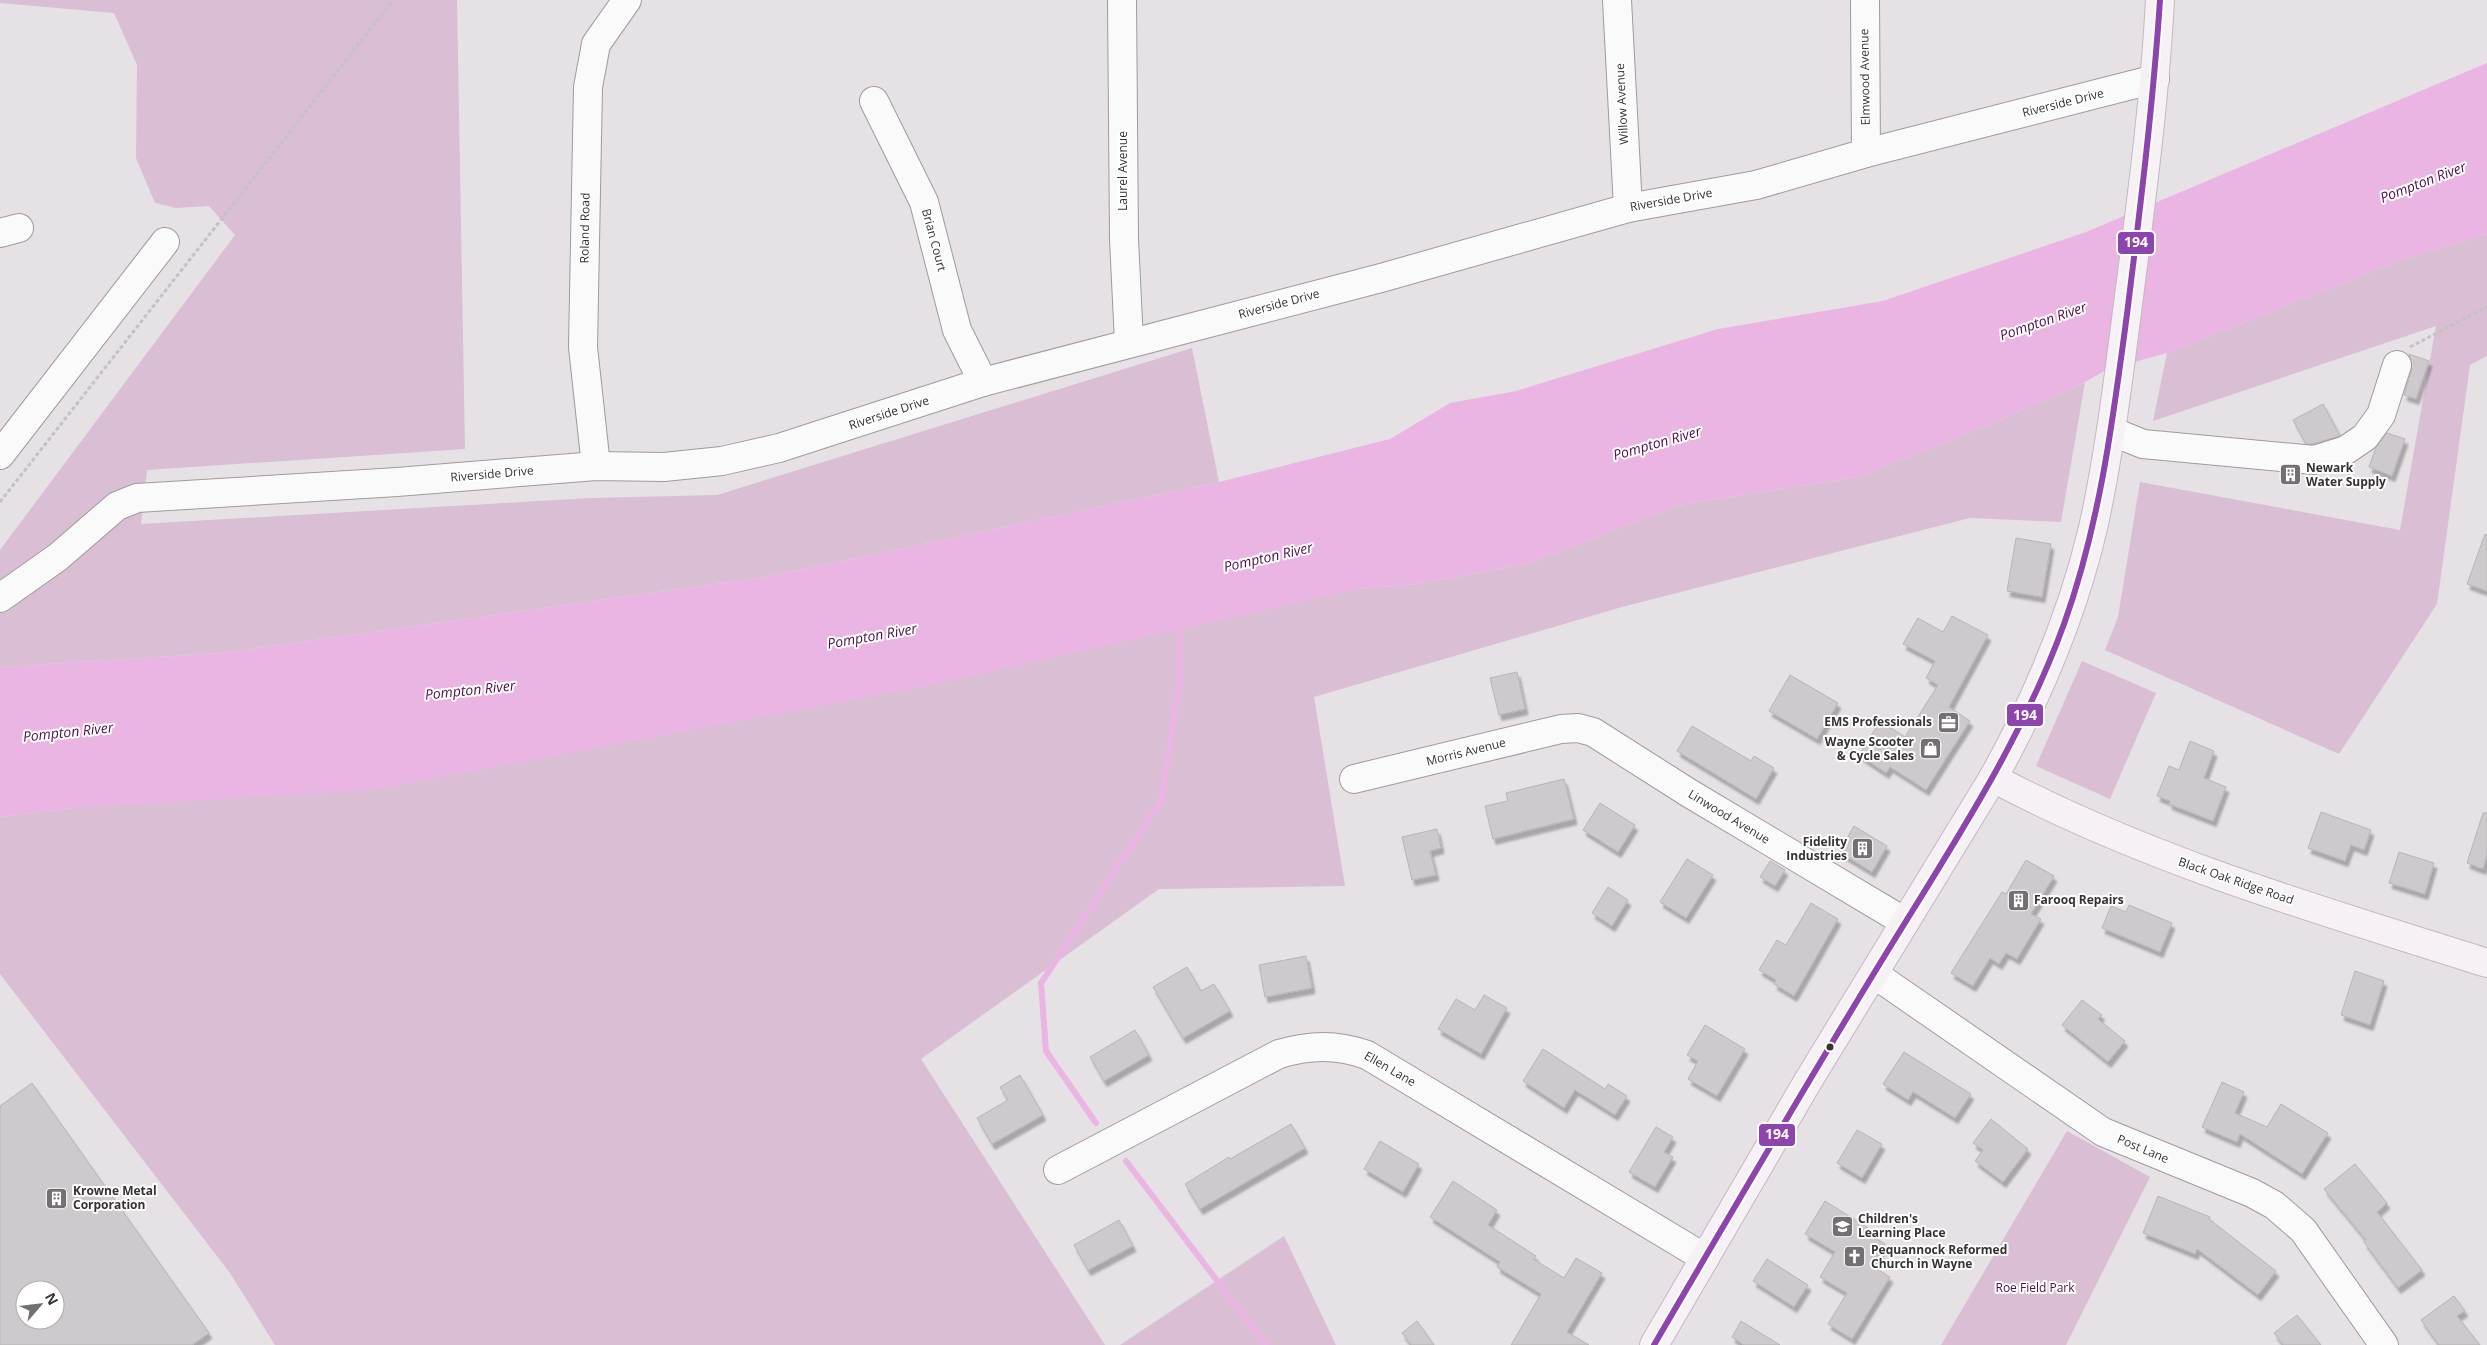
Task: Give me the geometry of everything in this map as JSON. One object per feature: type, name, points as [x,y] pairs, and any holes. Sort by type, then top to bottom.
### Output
[{"type":"main road","points":[[1654,1345],[1874,974],[1993,778],[2022,727],[2057,646],[2092,530],[2111,431],[2156,80],[2160,0]]},
{"type":"main road","name":"Black Oak Ridge Road","points":[[1993,778],[2040,803],[2174,859],[2309,906],[2487,963]]},
{"type":"street","name":"Roland Road","points":[[596,466],[583,347],[588,88],[596,44],[627,0]]},
{"type":"street","name":"Laurel Avenue","points":[[1122,0],[1124,239],[1129,342]]},
{"type":"street","name":"Willow Avenue","points":[[1617,0],[1628,208]]},
{"type":"street","name":"Elmwood Avenue","points":[[1864,0],[1866,153]]},
{"type":"street","name":"Riverside Drive","points":[[0,598],[58,558],[117,506],[137,498],[397,482],[596,466],[664,467],[722,461],[779,448],[983,382],[1129,342],[1343,288],[1628,208],[1756,185],[1866,153],[2156,80]]},
{"type":"street","name":"Brian Court","points":[[874,101],[924,202],[957,330],[983,382]]},
{"type":"street","points":[[0,454],[165,242]]},
{"type":"street","points":[[2111,431],[2143,444],[2314,460],[2346,450],[2365,437],[2381,416],[2396,366]]},
{"type":"street","name":"Morris Avenue","points":[[1354,779],[1561,729],[1578,728]]},
{"type":"street","name":"Linwood Avenue","points":[[1578,728],[1593,732],[1689,793],[1906,922]]},
{"type":"street","name":"Post Lane","points":[[1874,974],[2103,1132],[2252,1193],[2274,1205],[2303,1230],[2384,1345]]},
{"type":"street","name":"Ellen Lane","points":[[1058,1170],[1278,1054],[1310,1047],[1348,1048],[1367,1055],[1705,1258]]},
{"type":"path","points":[[0,502],[393,0]]},
{"type":"path","points":[[2396,366],[2399,352],[2487,307]]},
{"type":"green space","points":[[0,0],[457,0],[465,449],[147,470],[141,524],[591,498],[717,495],[1192,348],[1219,482],[766,577],[222,653],[0,667],[0,550],[235,235],[209,206],[176,208],[155,203],[136,158],[137,65],[114,13],[0,3]]},
{"type":"green space","points":[[2487,234],[2487,356],[2470,365],[2437,604],[2339,754],[2105,650],[2118,617],[2140,482],[2400,530],[2436,326],[2153,421],[2167,353],[2403,259]]},
{"type":"green space","points":[[2085,382],[2061,522],[1970,518],[1622,607],[1314,697],[1345,886],[1159,889],[921,1059],[1105,1345],[275,1345],[230,1273],[0,974],[0,817],[71,808],[1359,589],[1419,584],[1530,563],[1678,505],[1858,477],[1993,423]]},
{"type":"green space","points":[[2082,661],[2156,693],[2110,799],[2036,766]]},
{"type":"green space","name":"Roe Field Park","points":[[2067,1131],[2150,1177],[2066,1345],[1941,1345]]},
{"type":"green space","points":[[1284,1236],[1336,1345],[1120,1345]]},
{"type":"water","name":"Pompton River","points":[[2487,63],[2487,234],[2403,259],[2167,353],[2108,369],[2085,382],[1993,423],[1858,477],[1678,505],[1530,563],[1419,584],[1359,589],[917,688],[372,790],[71,808],[0,817],[0,667],[222,653],[766,577],[1219,482],[1390,439],[1450,403],[1516,391],[1718,329],[1883,301],[2086,232]]},
{"type":"building","points":[[2409,354],[2429,361],[2416,399],[2404,395],[2412,369]]},
{"type":"building","points":[[2323,404],[2340,436],[2306,444],[2293,420]]},
{"type":"building","points":[[2387,433],[2405,439],[2392,476],[2369,467],[2376,447]]},
{"type":"building","points":[[2485,534],[2487,535],[2487,591],[2467,584]]},
{"type":"building","points":[[2016,538],[2051,544],[2042,597],[2007,591]]},
{"type":"building","points":[[1952,616],[1988,635],[1949,707],[1970,721],[1926,790],[1890,767],[1886,773],[1859,755],[1880,721],[1905,737],[1938,685],[1926,678],[1935,661],[1903,644],[1918,618],[1943,632]]},
{"type":"building","points":[[1517,672],[1525,709],[1499,715],[1490,678]]},
{"type":"building","points":[[1790,675],[1838,703],[1817,739],[1769,711]]},
{"type":"building","points":[[1692,726],[1751,761],[1754,756],[1774,768],[1756,799],[1677,751]]},
{"type":"building","points":[[2190,741],[2214,751],[2204,778],[2226,787],[2213,821],[2169,804],[2170,801],[2157,796],[2169,766],[2179,770]]},
{"type":"building","points":[[1564,779],[1574,819],[1493,839],[1485,806],[1508,801],[1506,793]]},
{"type":"building","points":[[1600,803],[1635,825],[1618,852],[1583,830]]},
{"type":"building","points":[[2321,812],[2371,830],[2364,850],[2351,845],[2345,861],[2308,848]]},
{"type":"building","points":[[2483,813],[2487,813],[2487,855],[2483,869],[2467,863]]},
{"type":"building","name":"Fidelity Industries","points":[[1854,826],[1887,846],[1872,872],[1839,852]]},
{"type":"building","points":[[1437,829],[1441,848],[1430,851],[1436,875],[1412,880],[1402,837]]},
{"type":"building","points":[[2399,852],[2434,863],[2425,894],[2389,883]]},
{"type":"building","points":[[1687,859],[1713,875],[1686,918],[1660,902]]},
{"type":"building","points":[[2026,860],[2054,876],[2031,914],[2041,919],[2017,959],[2006,953],[1999,964],[1990,958],[1973,986],[1951,973],[2002,892],[2006,894]]},
{"type":"building","points":[[1770,861],[1785,870],[1775,886],[1760,877]]},
{"type":"building","points":[[1608,887],[1628,900],[1612,926],[1592,913]]},
{"type":"building","points":[[1811,903],[1838,919],[1794,996],[1774,984],[1776,980],[1759,970],[1777,940],[1786,945]]},
{"type":"building","points":[[2129,905],[2172,923],[2160,952],[2102,928],[2111,906],[2126,912]]},
{"type":"building","points":[[1306,956],[1312,988],[1265,997],[1259,965]]},
{"type":"building","points":[[1187,967],[1201,991],[1214,984],[1230,1011],[1183,1038],[1153,987]]},
{"type":"building","points":[[2355,971],[2384,981],[2370,1025],[2341,1015]]},
{"type":"building","points":[[1484,995],[1507,1008],[1481,1054],[1438,1029],[1456,999],[1475,1010]]},
{"type":"building","points":[[2082,1000],[2102,1015],[2098,1019],[2125,1041],[2108,1062],[2062,1025]]},
{"type":"building","points":[[1705,1025],[1745,1049],[1717,1096],[1688,1079],[1698,1061],[1687,1055]]},
{"type":"building","points":[[1135,1030],[1149,1055],[1104,1081],[1090,1057]]},
{"type":"building","points":[[1543,1049],[1605,1089],[1608,1084],[1627,1096],[1615,1115],[1575,1090],[1564,1108],[1523,1081]]},
{"type":"building","points":[[1904,1052],[1971,1094],[1955,1118],[1913,1092],[1908,1100],[1883,1084]]},
{"type":"building","points":[[1020,1075],[1043,1115],[992,1144],[977,1118],[1008,1100],[1000,1087]]},
{"type":"building","points":[[2222,1082],[2244,1092],[2235,1113],[2267,1127],[2281,1104],[2328,1133],[2302,1174],[2240,1134],[2237,1142],[2202,1127]]},
{"type":"building","name":"Krowne Metal Corporation","points":[[32,1083],[209,1333],[192,1345],[0,1345],[0,1106]]},
{"type":"building","points":[[1991,1119],[2028,1149],[2003,1182],[1975,1161],[1983,1150],[1973,1143]]},
{"type":"building","points":[[1291,1124],[1305,1148],[1200,1209],[1185,1184],[1229,1157],[1230,1159]]},
{"type":"building","points":[[1656,1127],[1673,1137],[1664,1152],[1673,1157],[1655,1187],[1629,1172]]},
{"type":"building","points":[[1857,1130],[1882,1144],[1862,1178],[1837,1163]]},
{"type":"building","points":[[1380,1141],[1419,1164],[1403,1192],[1364,1169]]},
{"type":"building","points":[[2355,1164],[2387,1203],[2377,1212],[2422,1270],[2398,1288],[2364,1242],[2366,1240],[2324,1189]]},
{"type":"building","points":[[1453,1181],[1497,1210],[1488,1225],[1536,1256],[1533,1259],[1564,1278],[1576,1258],[1602,1273],[1567,1332],[1589,1345],[1511,1345],[1541,1294],[1497,1267],[1500,1262],[1430,1217]]},
{"type":"building","points":[[2158,1196],[2210,1217],[2209,1219],[2276,1271],[2258,1295],[2197,1249],[2195,1254],[2143,1233]]},
{"type":"building","name":"Pequannock Reformed Church in Wayne","points":[[1825,1201],[1868,1228],[1866,1232],[1885,1244],[1872,1266],[1890,1277],[1852,1339],[1828,1324],[1847,1293],[1820,1277],[1835,1252],[1805,1234]]},
{"type":"building","points":[[1119,1220],[1133,1246],[1088,1270],[1074,1245]]},
{"type":"building","points":[[1767,1259],[1808,1285],[1794,1307],[1753,1281]]},
{"type":"building","points":[[2454,1296],[2465,1311],[2457,1316],[2480,1345],[2439,1345],[2421,1320]]},
{"type":"building","points":[[2297,1315],[2321,1345],[2283,1345],[2274,1333]]},
{"type":"building","points":[[1417,1321],[1434,1345],[1411,1345],[1402,1333]]},
{"type":"building","points":[[1741,1321],[1780,1345],[1744,1345],[1732,1337]]},
{"type":"waterway","points":[[1096,1123],[1046,1051],[1041,983],[1161,801],[1180,678],[1180,629]]},
{"type":"waterway","points":[[1126,1161],[1266,1345]]},
{"type":"transit line","name":"194","points":[[1654,1345],[1737,1202],[2004,757],[2046,669],[2064,624],[2087,548],[2104,471],[2127,314],[2141,197],[2154,79],[2160,0]]},
{"type":"place","name":"Newark Water Supply","points":[[2290,475]]},
{"type":"place","name":"EMS Professionals","points":[[1948,722]]},
{"type":"place","name":"Wayne Scooter & Cycle Sales","points":[[1930,749]]},
{"type":"place","name":"Fidelity Industries","points":[[1863,849]]},
{"type":"place","name":"Farooq Repairs","points":[[2018,900]]},
{"type":"place","name":"Krowne Metal Corporation","points":[[57,1198]]},
{"type":"place","name":"Children's Learning Place","points":[[1842,1226]]},
{"type":"place","name":"Pequannock Reformed Church in Wayne","points":[[1855,1257]]}]
